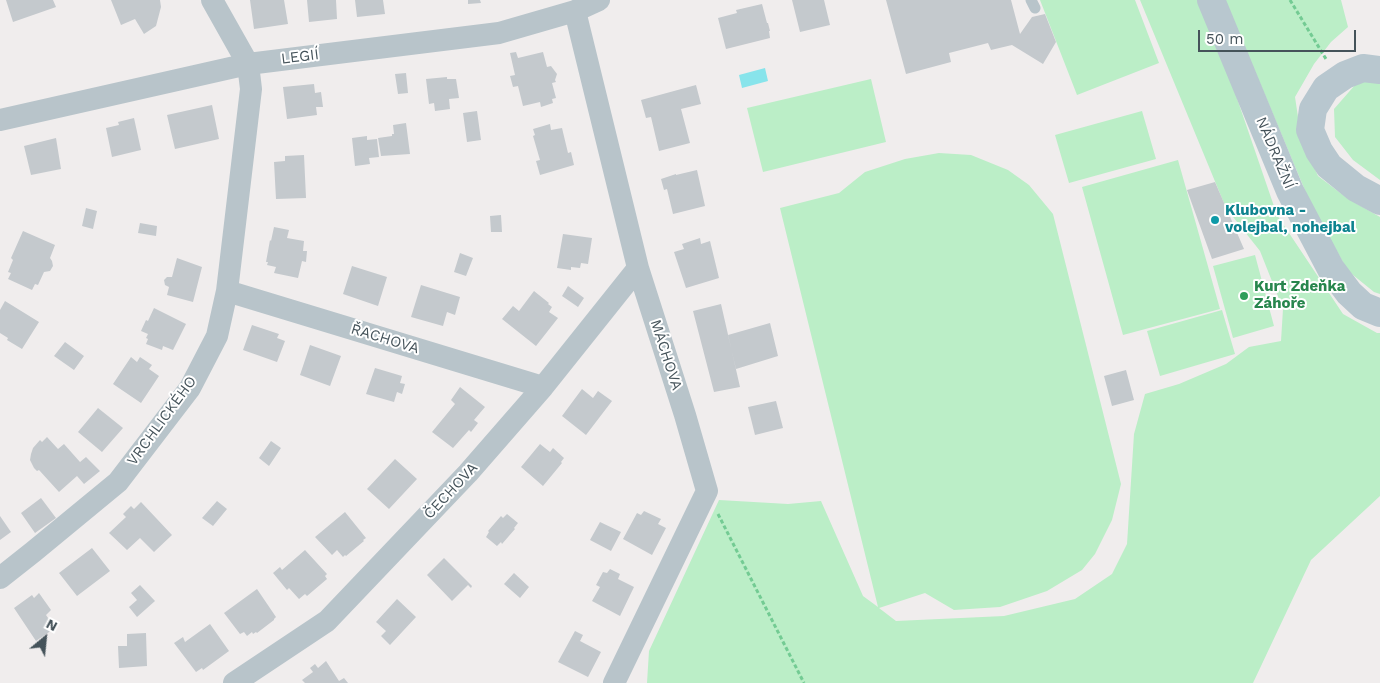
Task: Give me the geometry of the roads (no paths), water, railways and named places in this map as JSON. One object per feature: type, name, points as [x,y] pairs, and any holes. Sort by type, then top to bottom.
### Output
[{"type":"street","points":[[212,0],[248,64]]},
{"type":"street","name":"LEGIÍ","points":[[1,122],[248,64],[499,33],[575,11],[599,0]]},
{"type":"street","name":"NÁDRAŽNÍ","points":[[1211,0],[1290,191],[1330,269],[1349,293],[1363,306],[1380,313]]},
{"type":"street","name":"MÁCHOVA","points":[[575,11],[638,268],[685,414],[707,492],[614,683]]},
{"type":"street","name":"VRCHLICKÉHO","points":[[0,578],[118,482],[190,388],[217,336],[227,291],[251,89],[248,64]]},
{"type":"street","points":[[1380,70],[1363,68],[1345,75],[1326,88],[1313,109],[1310,130],[1329,166],[1356,188],[1380,201]]},
{"type":"street","name":"ČECHOVA","points":[[234,683],[327,621],[468,473],[543,387],[638,268]]},
{"type":"street","name":"ŘACHOVA","points":[[227,291],[543,387]]},
{"type":"water","points":[[765,68],[768,81],[742,88],[739,75]]},
{"type":"place","name":"Klubovna - volejbal, nohejbal","points":[[1215,220]]},
{"type":"place","name":"Kurt Zdeňka Záhoře","points":[[1244,296]]}]
